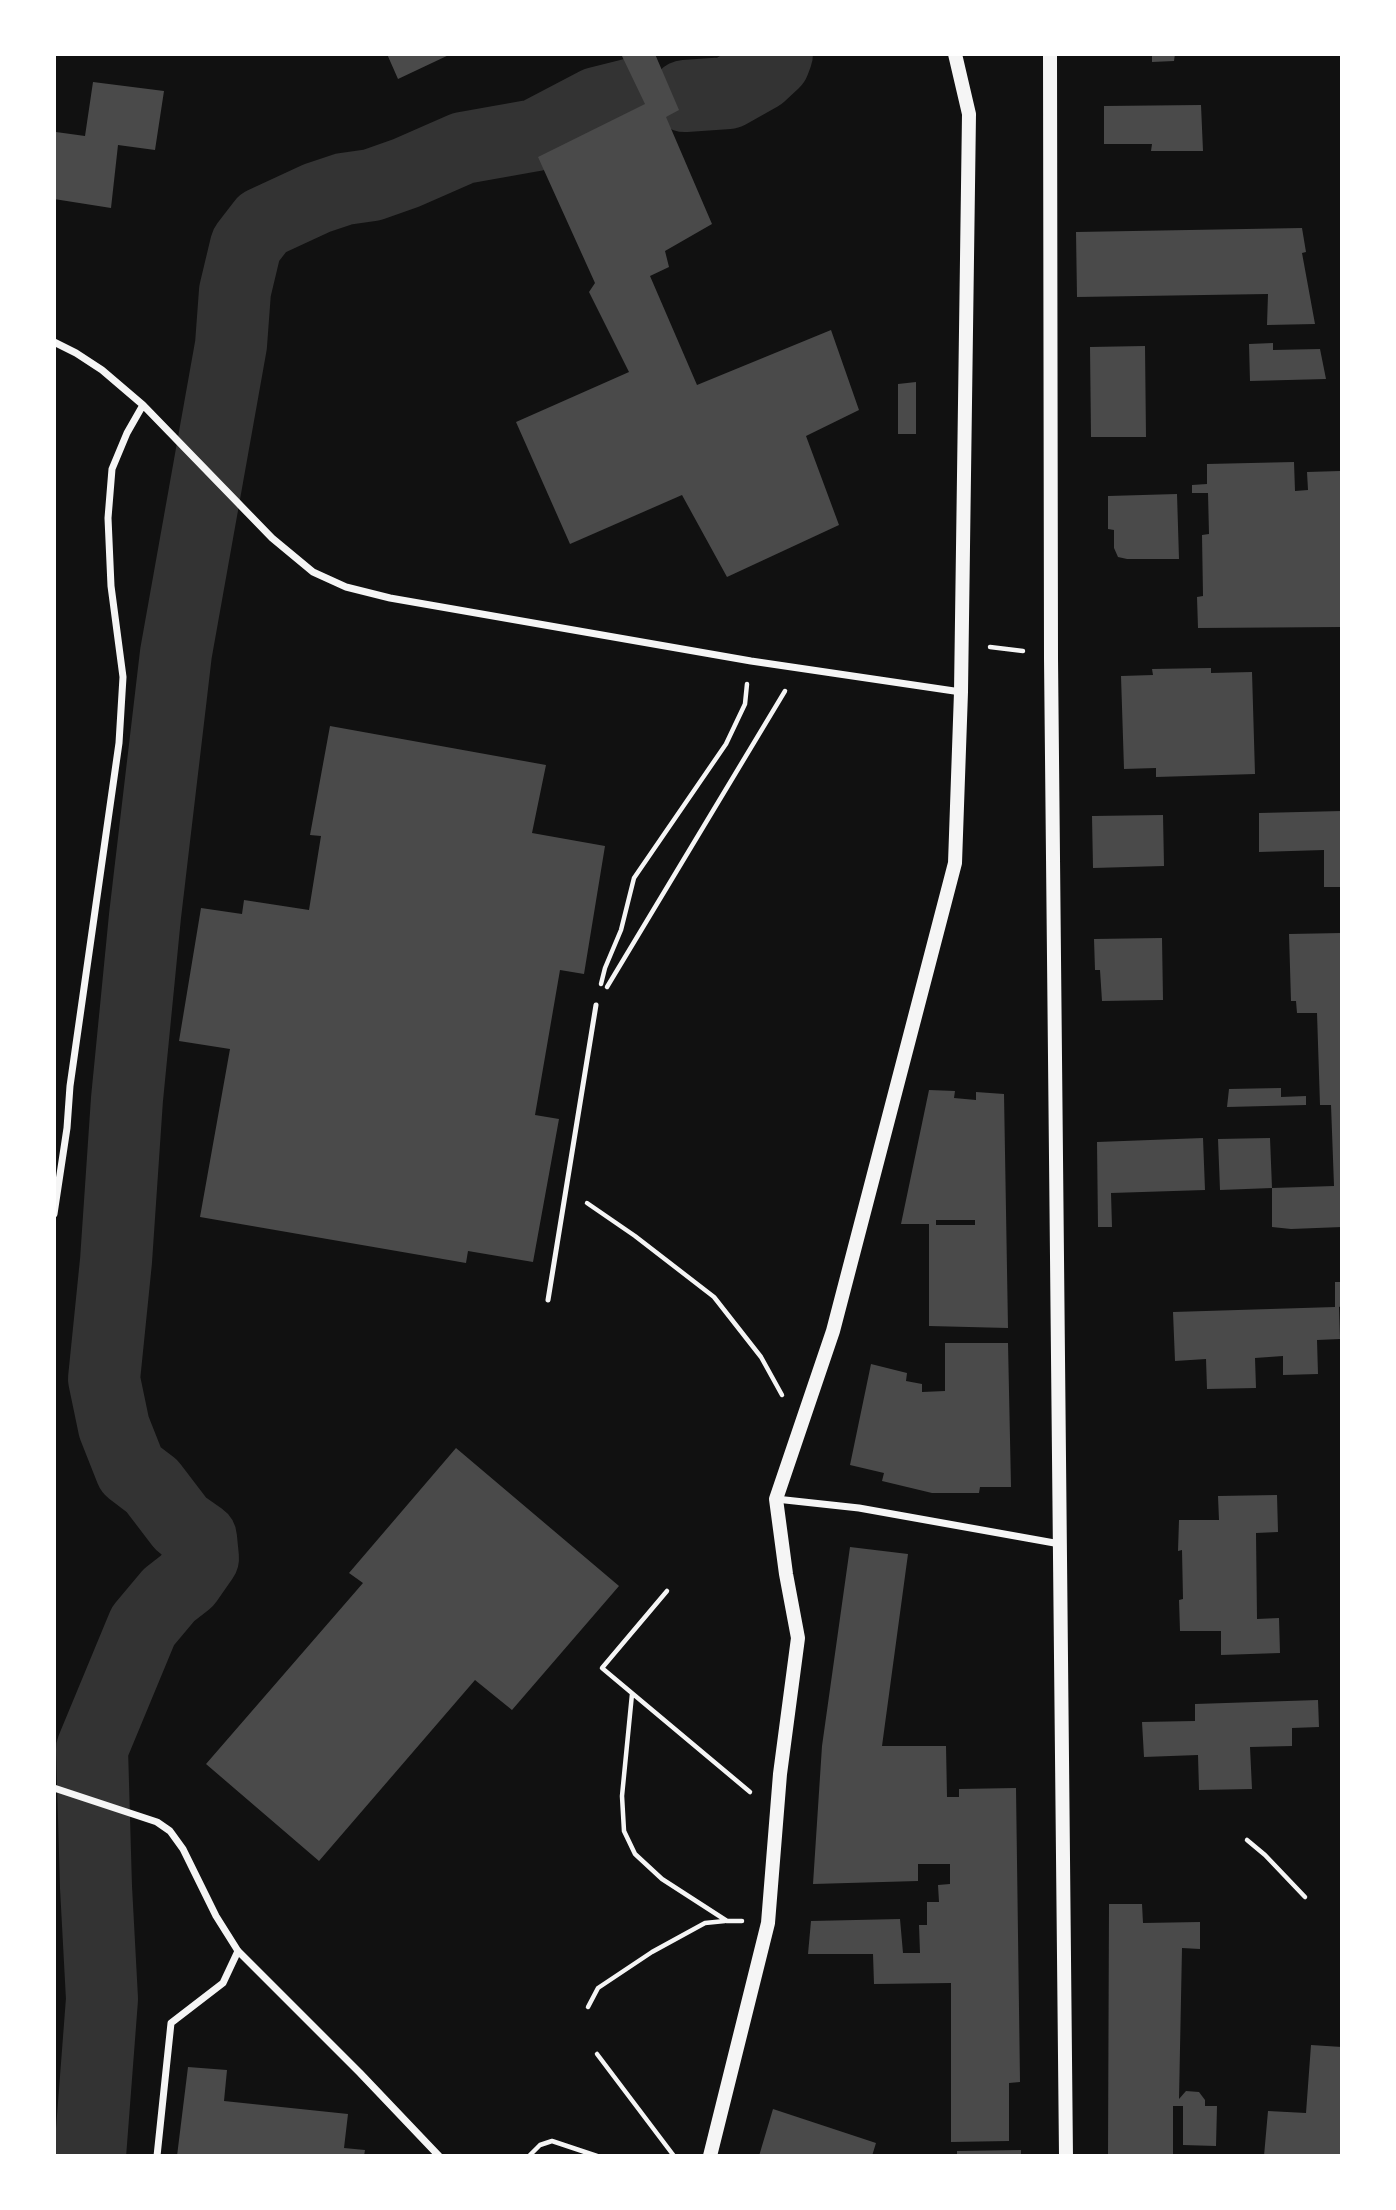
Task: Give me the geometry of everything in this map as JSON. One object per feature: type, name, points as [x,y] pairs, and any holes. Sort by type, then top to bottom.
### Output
[{"type":"main road","points":[[710,2156],[768,1923],[780,1774],[798,1638],[776,1499],[834,1331],[955,863],[961,692],[970,114],[955,54]]},
{"type":"main road","points":[[1050,54],[1051,658],[1066,2156]]},
{"type":"street","points":[[54,342],[102,370],[143,404],[272,538],[313,572],[346,587],[390,598],[751,661],[961,692]]},
{"type":"street","points":[[54,1214],[119,743],[123,677],[111,586],[108,519],[112,469],[143,404]]},
{"type":"street","points":[[776,1499],[859,1508],[1061,1544]]},
{"type":"street","points":[[56,1789],[158,1822],[170,1831],[183,1849],[216,1916],[238,1951],[439,2156]]},
{"type":"street","points":[[157,2156],[171,2023],[223,1983],[238,1951]]},
{"type":"lane","points":[[548,1300],[596,1006]]},
{"type":"path","points":[[981,647],[1018,649]]},
{"type":"path","points":[[596,1006],[606,968],[621,930],[634,878],[726,744],[745,704],[751,661]]},
{"type":"path","points":[[596,1006],[799,668]]},
{"type":"path","points":[[566,1188],[635,1236],[714,1297],[761,1357],[800,1426]]},
{"type":"path","points":[[667,1591],[602,1668],[778,1815]]},
{"type":"path","points":[[632,1693],[622,1796],[624,1831],[635,1854],[662,1879],[727,1921]]},
{"type":"path","points":[[1247,1840],[1305,1897]]},
{"type":"path","points":[[588,2007],[598,1988],[652,1952],[705,1923],[768,1923]]},
{"type":"path","points":[[597,2054],[674,2156]]},
{"type":"path","points":[[530,2156],[540,2145],[552,2141],[597,2156]]},
{"type":"building","points":[[387,54],[451,54],[398,79]]},
{"type":"building","points":[[621,54],[655,54],[679,110],[666,117],[712,224],[665,251],[669,267],[650,276],[697,385],[831,330],[859,410],[806,436],[839,525],[727,577],[682,495],[570,544],[516,422],[629,372],[589,292],[595,283],[538,157],[645,104]]},
{"type":"building","points":[[1152,54],[1175,54],[1174,61],[1152,62]]},
{"type":"building","points":[[93,82],[164,91],[155,150],[118,145],[111,208],[54,199],[56,132],[85,136]]},
{"type":"building","points":[[1201,105],[1203,151],[1151,151],[1152,144],[1104,144],[1104,106]]},
{"type":"building","points":[[1302,228],[1306,252],[1302,253],[1315,324],[1267,325],[1268,294],[1077,297],[1076,232]]},
{"type":"building","points":[[1273,343],[1273,350],[1320,349],[1326,379],[1250,381],[1249,344]]},
{"type":"building","points":[[1145,346],[1146,437],[1091,437],[1090,347]]},
{"type":"building","points":[[916,382],[916,434],[898,434],[898,384]]},
{"type":"building","points":[[1294,462],[1295,491],[1308,490],[1307,472],[1340,471],[1342,627],[1198,628],[1197,597],[1203,596],[1202,535],[1209,534],[1208,493],[1192,493],[1192,485],[1207,484],[1207,464]]},
{"type":"building","points":[[1177,494],[1179,559],[1118,557],[1114,548],[1114,530],[1108,529],[1108,496]]},
{"type":"building","points":[[1211,668],[1211,673],[1252,672],[1255,774],[1156,777],[1156,768],[1124,769],[1121,676],[1153,675],[1152,669]]},
{"type":"building","points":[[330,726],[546,765],[532,833],[605,846],[584,974],[560,970],[535,1115],[559,1119],[533,1262],[468,1251],[466,1263],[200,1217],[230,1049],[179,1041],[201,908],[242,914],[244,900],[309,910],[321,836],[310,835]]},
{"type":"building","points":[[1342,811],[1342,887],[1324,887],[1324,850],[1259,852],[1259,813]]},
{"type":"building","points":[[1163,815],[1164,866],[1093,868],[1092,816]]},
{"type":"building","points":[[1342,933],[1342,1227],[1272,1227],[1272,1188],[1334,1186],[1331,1105],[1320,1105],[1317,1013],[1297,1013],[1296,1001],[1291,1001],[1289,934]]},
{"type":"building","points":[[1162,938],[1163,1000],[1102,1001],[1100,970],[1095,970],[1094,939]]},
{"type":"building","points":[[1281,1088],[1281,1097],[1306,1096],[1306,1105],[1227,1107],[1229,1089]]},
{"type":"building","points":[[929,1090],[955,1091],[954,1098],[976,1100],[976,1092],[1004,1094],[1008,1328],[929,1326],[929,1224],[901,1224]],"holes":[[[936,1220],[975,1220],[975,1225],[936,1225]]]},
{"type":"building","points":[[1203,1138],[1205,1190],[1111,1193],[1112,1227],[1098,1227],[1097,1142]]},
{"type":"building","points":[[1270,1138],[1272,1188],[1220,1190],[1218,1139]]},
{"type":"building","points":[[1335,1282],[1342,1282],[1342,1306],[1339,1307],[1340,1339],[1317,1340],[1318,1374],[1283,1375],[1283,1356],[1255,1358],[1256,1388],[1207,1389],[1206,1359],[1175,1361],[1173,1312],[1335,1307]]},
{"type":"building","points":[[945,1343],[1008,1343],[1011,1487],[980,1487],[979,1493],[932,1493],[882,1481],[884,1473],[850,1465],[871,1364],[907,1373],[906,1381],[922,1384],[922,1392],[945,1391]]},
{"type":"building","points":[[456,1448],[619,1586],[512,1710],[475,1680],[319,1861],[206,1764],[363,1583],[349,1573]]},
{"type":"building","points":[[1277,1495],[1278,1532],[1256,1533],[1257,1619],[1279,1618],[1280,1653],[1221,1655],[1221,1631],[1180,1631],[1179,1600],[1183,1599],[1182,1550],[1178,1551],[1179,1520],[1219,1520],[1218,1496]]},
{"type":"building","points":[[850,1547],[908,1554],[882,1746],[946,1746],[947,1797],[959,1797],[959,1789],[1016,1788],[1020,2082],[1009,2083],[1009,2141],[951,2142],[951,1983],[874,1984],[873,1954],[808,1954],[811,1921],[900,1919],[903,1953],[920,1953],[919,1925],[927,1925],[927,1902],[939,1902],[938,1885],[950,1884],[950,1864],[918,1864],[918,1881],[813,1884],[822,1746]]},
{"type":"building","points":[[1318,1700],[1319,1727],[1292,1728],[1292,1746],[1250,1747],[1252,1789],[1199,1790],[1198,1755],[1144,1757],[1142,1722],[1195,1721],[1195,1704]]},
{"type":"building","points":[[1109,1904],[1142,1904],[1143,1923],[1200,1922],[1200,1949],[1182,1948],[1179,2099],[1186,2091],[1199,2092],[1205,2100],[1205,2106],[1217,2106],[1216,2146],[1183,2145],[1183,2106],[1173,2106],[1173,2156],[1108,2156]]},
{"type":"building","points":[[1311,2045],[1342,2047],[1341,2156],[1264,2156],[1268,2111],[1306,2113]]},
{"type":"building","points":[[188,2067],[227,2070],[224,2101],[348,2114],[344,2148],[365,2150],[364,2156],[177,2156]]},
{"type":"building","points":[[773,2109],[876,2143],[872,2156],[759,2156]]},
{"type":"building","points":[[1021,2150],[1021,2156],[957,2156],[957,2151]]},
{"type":"waterway","points":[[685,96],[728,93],[760,75],[774,62],[777,54]]},
{"type":"waterway","points":[[90,2156],[102,1999],[92,1749],[143,1626],[169,1595],[187,1581],[203,1558],[201,1538],[181,1524],[152,1486],[131,1470],[114,1427],[104,1379],[145,916],[176,653],[231,345],[235,291],[246,245],[263,223],[317,198],[344,189],[372,185],[463,148],[536,135],[597,103],[633,94]]}]
